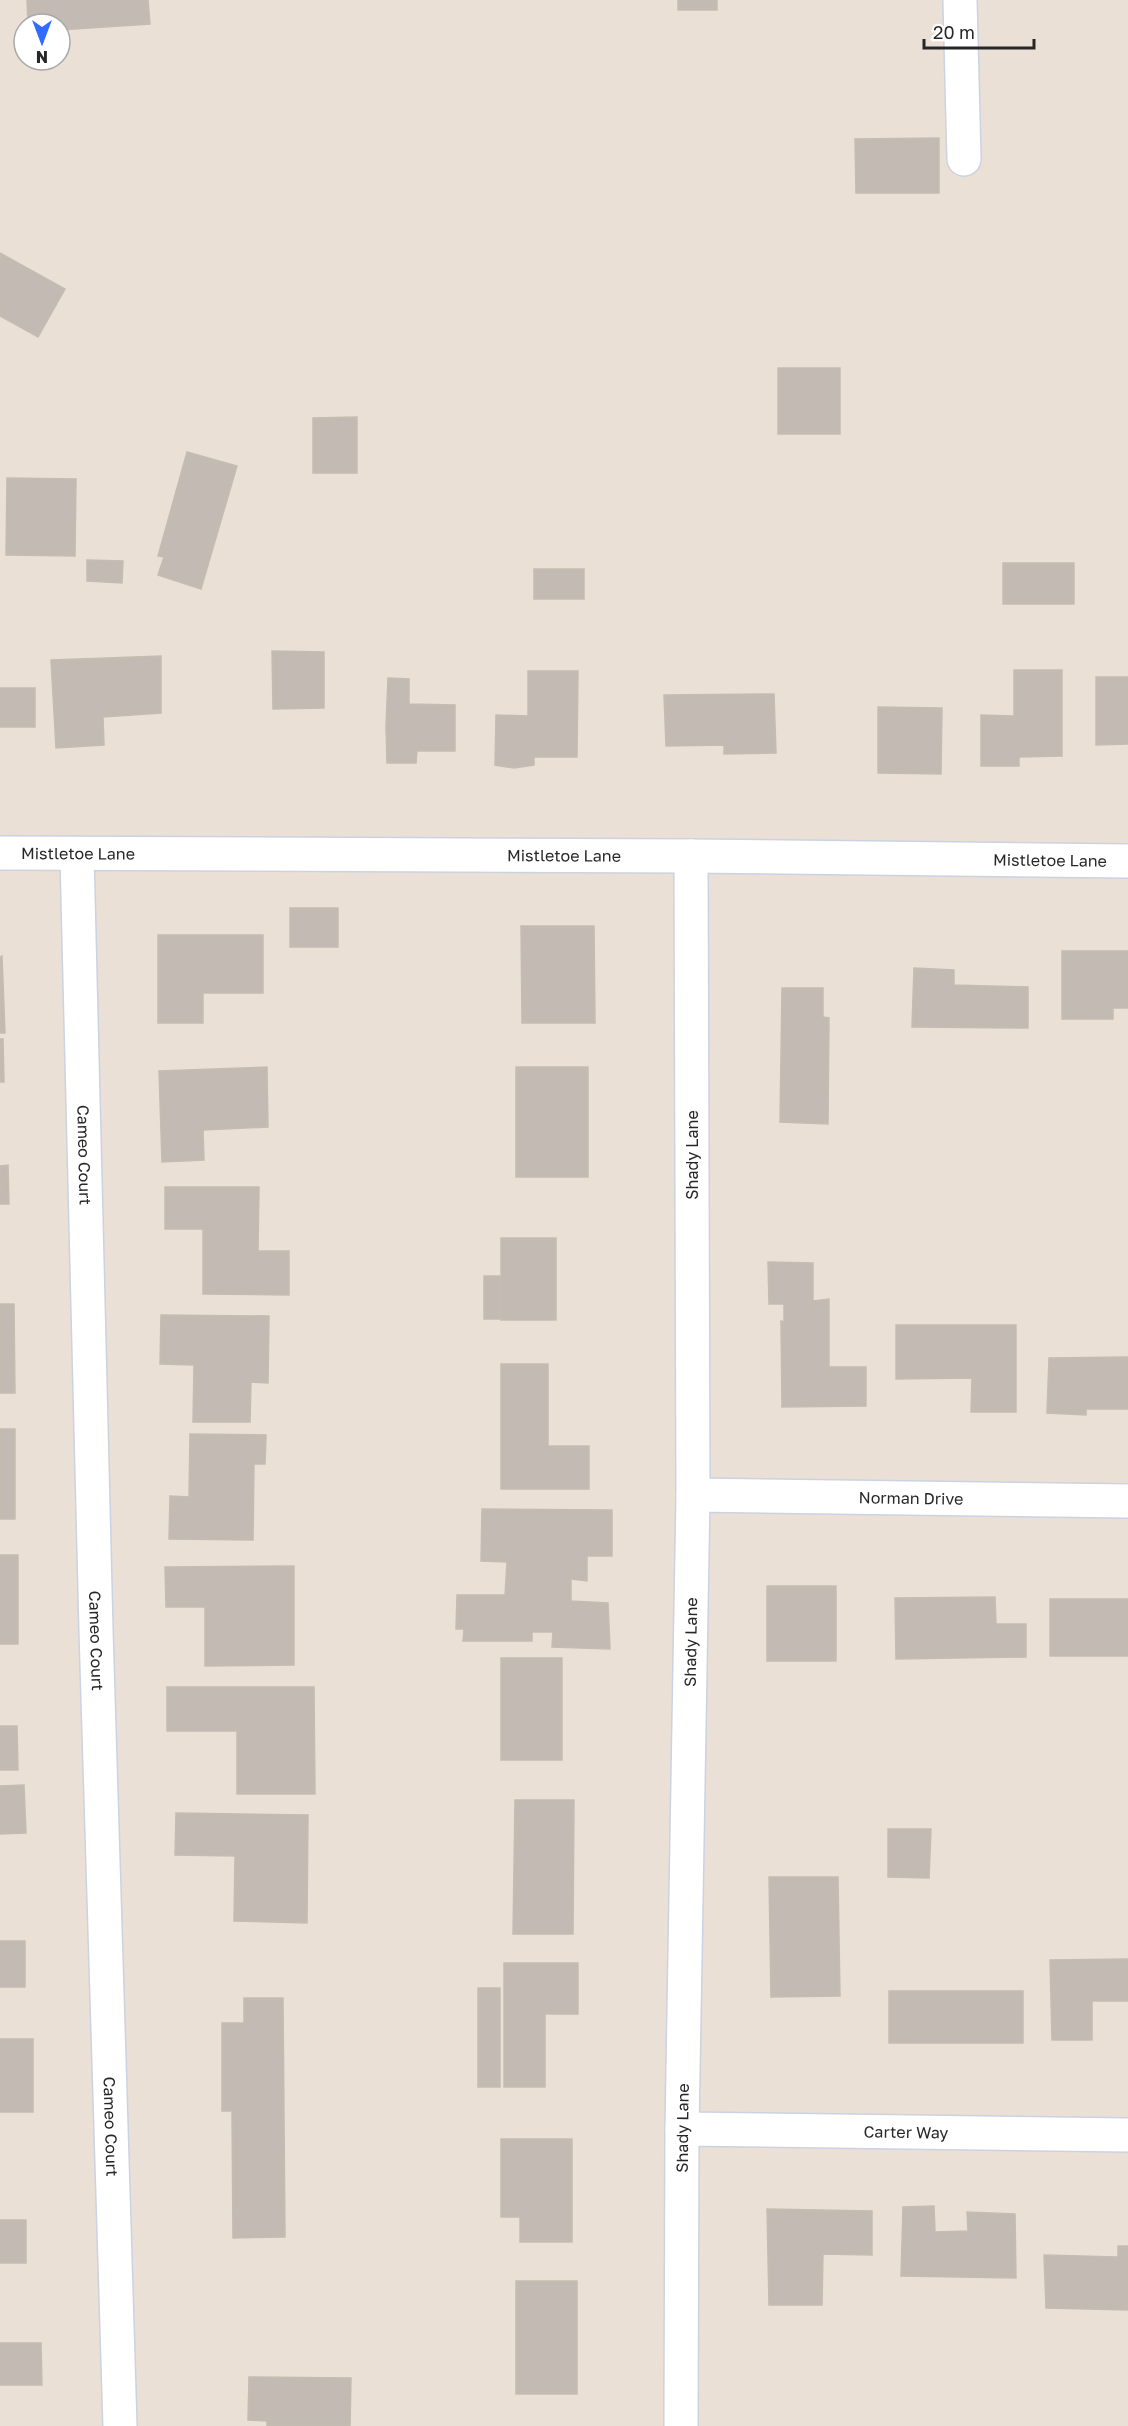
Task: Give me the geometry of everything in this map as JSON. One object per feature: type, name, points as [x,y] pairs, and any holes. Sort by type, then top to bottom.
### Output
[{"type":"street","points":[[960,0],[964,159]]},
{"type":"street","name":"Mistletoe Lane","points":[[0,853],[691,856],[1128,861]]},
{"type":"street","name":"Cameo Court","points":[[77,855],[97,1654],[120,2426]]},
{"type":"street","name":"Shady Lane","points":[[681,2426],[682,2129],[693,1495],[691,856]]},
{"type":"street","name":"Norman Drive","points":[[693,1495],[1128,1501]]},
{"type":"street","name":"Carter Way","points":[[682,2129],[1128,2135]]},
{"type":"building","points":[[27,0],[148,0],[150,24],[72,29],[72,12],[28,12]]},
{"type":"building","points":[[678,0],[717,0],[717,10],[678,10]]},
{"type":"building","points":[[939,138],[939,193],[856,193],[855,139]]},
{"type":"building","points":[[0,253],[65,289],[38,337],[0,316]]},
{"type":"building","points":[[778,368],[840,368],[840,434],[778,434]]},
{"type":"building","points":[[357,417],[357,473],[313,473],[313,418]]},
{"type":"building","points":[[187,452],[237,466],[201,589],[158,575],[164,557],[158,556]]},
{"type":"building","points":[[7,478],[76,479],[75,556],[6,555]]},
{"type":"building","points":[[87,560],[123,561],[122,583],[87,581]]},
{"type":"building","points":[[1003,563],[1074,563],[1074,604],[1003,604]]},
{"type":"building","points":[[534,569],[584,569],[584,599],[534,599]]},
{"type":"building","points":[[272,651],[324,652],[324,708],[273,709]]},
{"type":"building","points":[[161,656],[161,713],[103,717],[104,745],[56,748],[51,660]]},
{"type":"building","points":[[1014,670],[1062,670],[1062,756],[1019,757],[1019,766],[981,766],[981,715],[1014,716]]},
{"type":"building","points":[[528,671],[578,671],[577,757],[534,757],[534,765],[514,768],[495,765],[496,715],[528,716]]},
{"type":"building","points":[[1096,677],[1128,677],[1128,744],[1096,745]]},
{"type":"building","points":[[388,678],[409,679],[409,704],[455,705],[455,751],[417,751],[416,763],[387,763]]},
{"type":"building","points":[[0,688],[35,688],[35,727],[0,727]]},
{"type":"building","points":[[774,694],[776,753],[724,754],[724,745],[666,746],[664,695]]},
{"type":"building","points":[[878,707],[942,708],[941,774],[878,773]]},
{"type":"building","points":[[290,908],[338,908],[338,947],[290,947]]},
{"type":"building","points":[[521,926],[594,926],[595,1023],[522,1023]]},
{"type":"building","points":[[158,935],[263,935],[263,993],[203,993],[203,1023],[158,1023]]},
{"type":"building","points":[[1062,951],[1128,951],[1128,1008],[1113,1008],[1113,1019],[1062,1019]]},
{"type":"building","points":[[2,956],[5,1033],[0,1033],[0,957]]},
{"type":"building","points":[[914,968],[954,970],[954,985],[1028,987],[1028,1028],[912,1027]]},
{"type":"building","points":[[782,988],[823,988],[823,1017],[829,1018],[828,1124],[780,1122]]},
{"type":"building","points":[[0,1039],[3,1039],[4,1082],[0,1082]]},
{"type":"building","points":[[267,1067],[268,1127],[203,1130],[204,1160],[162,1162],[159,1071]]},
{"type":"building","points":[[516,1067],[588,1067],[588,1177],[516,1177]]},
{"type":"building","points":[[8,1165],[9,1204],[0,1204],[0,1166]]},
{"type":"building","points":[[165,1187],[259,1187],[258,1251],[289,1251],[289,1295],[203,1294],[203,1229],[165,1229]]},
{"type":"building","points":[[501,1238],[556,1238],[556,1320],[501,1320]]},
{"type":"building","points":[[768,1262],[813,1263],[813,1301],[829,1299],[829,1367],[866,1367],[866,1406],[782,1407],[781,1321],[784,1322],[784,1304],[769,1304]]},
{"type":"building","points":[[484,1276],[500,1276],[500,1319],[484,1319]]},
{"type":"building","points":[[0,1304],[14,1304],[15,1393],[0,1393]]},
{"type":"building","points":[[161,1315],[269,1316],[268,1383],[251,1382],[250,1422],[193,1422],[194,1365],[160,1364]]},
{"type":"building","points":[[896,1325],[1016,1325],[1016,1412],[971,1412],[972,1378],[896,1379]]},
{"type":"building","points":[[1128,1357],[1128,1409],[1086,1409],[1086,1415],[1047,1413],[1049,1358]]},
{"type":"building","points":[[501,1364],[548,1364],[548,1446],[589,1446],[589,1489],[501,1489]]},
{"type":"building","points":[[0,1429],[15,1429],[15,1519],[0,1519]]},
{"type":"building","points":[[190,1434],[266,1435],[265,1464],[254,1464],[253,1540],[169,1539],[170,1496],[189,1497]]},
{"type":"building","points":[[482,1509],[612,1510],[612,1556],[587,1556],[587,1581],[571,1579],[571,1601],[608,1603],[610,1649],[552,1647],[553,1632],[532,1632],[532,1641],[463,1641],[464,1629],[456,1629],[457,1595],[505,1595],[507,1562],[481,1561]]},
{"type":"building","points":[[0,1555],[18,1555],[18,1644],[0,1644]]},
{"type":"building","points":[[294,1566],[294,1665],[205,1666],[205,1607],[166,1607],[165,1567]]},
{"type":"building","points":[[767,1586],[836,1586],[836,1661],[767,1661]]},
{"type":"building","points":[[995,1597],[996,1624],[1026,1624],[1026,1657],[896,1659],[895,1598]]},
{"type":"building","points":[[1050,1599],[1128,1599],[1128,1656],[1050,1656]]},
{"type":"building","points":[[501,1658],[562,1658],[562,1760],[501,1760]]},
{"type":"building","points":[[167,1687],[314,1687],[315,1794],[237,1794],[237,1731],[167,1731]]},
{"type":"building","points":[[0,1726],[17,1726],[18,1770],[0,1770]]},
{"type":"building","points":[[24,1785],[26,1833],[0,1834],[0,1786]]},
{"type":"building","points":[[515,1800],[574,1800],[573,1934],[513,1934]]},
{"type":"building","points":[[176,1813],[308,1815],[307,1923],[234,1921],[235,1856],[175,1855]]},
{"type":"building","points":[[888,1829],[931,1829],[929,1878],[888,1877]]},
{"type":"building","points":[[769,1877],[838,1877],[840,1996],[771,1997]]},
{"type":"building","points":[[0,1941],[25,1941],[25,1987],[0,1987]]},
{"type":"building","points":[[1128,1959],[1128,2001],[1092,2001],[1092,2040],[1052,2040],[1050,1960]]},
{"type":"building","points":[[504,1963],[578,1963],[578,2014],[545,2014],[545,2087],[504,2087]]},
{"type":"building","points":[[478,1988],[500,1988],[500,2087],[478,2087]]},
{"type":"building","points":[[889,1991],[1023,1991],[1023,2043],[889,2043]]},
{"type":"building","points":[[244,1998],[283,1998],[285,2237],[233,2238],[232,2111],[222,2111],[222,2023],[244,2023]]},
{"type":"building","points":[[0,2039],[33,2039],[33,2112],[0,2112]]},
{"type":"building","points":[[501,2139],[572,2139],[572,2242],[520,2242],[520,2217],[501,2217]]},
{"type":"building","points":[[934,2206],[935,2232],[968,2231],[967,2212],[1015,2214],[1016,2278],[901,2276],[903,2207]]},
{"type":"building","points":[[767,2209],[872,2211],[872,2255],[823,2254],[822,2305],[769,2305]]},
{"type":"building","points":[[0,2220],[26,2220],[26,2263],[0,2263]]},
{"type":"building","points":[[1118,2246],[1128,2246],[1128,2310],[1046,2308],[1044,2255],[1118,2257]]},
{"type":"building","points":[[516,2281],[577,2281],[577,2394],[516,2394]]},
{"type":"building","points":[[0,2343],[41,2343],[42,2385],[0,2385]]},
{"type":"building","points":[[249,2377],[351,2378],[350,2426],[267,2426],[267,2421],[248,2420]]}]
